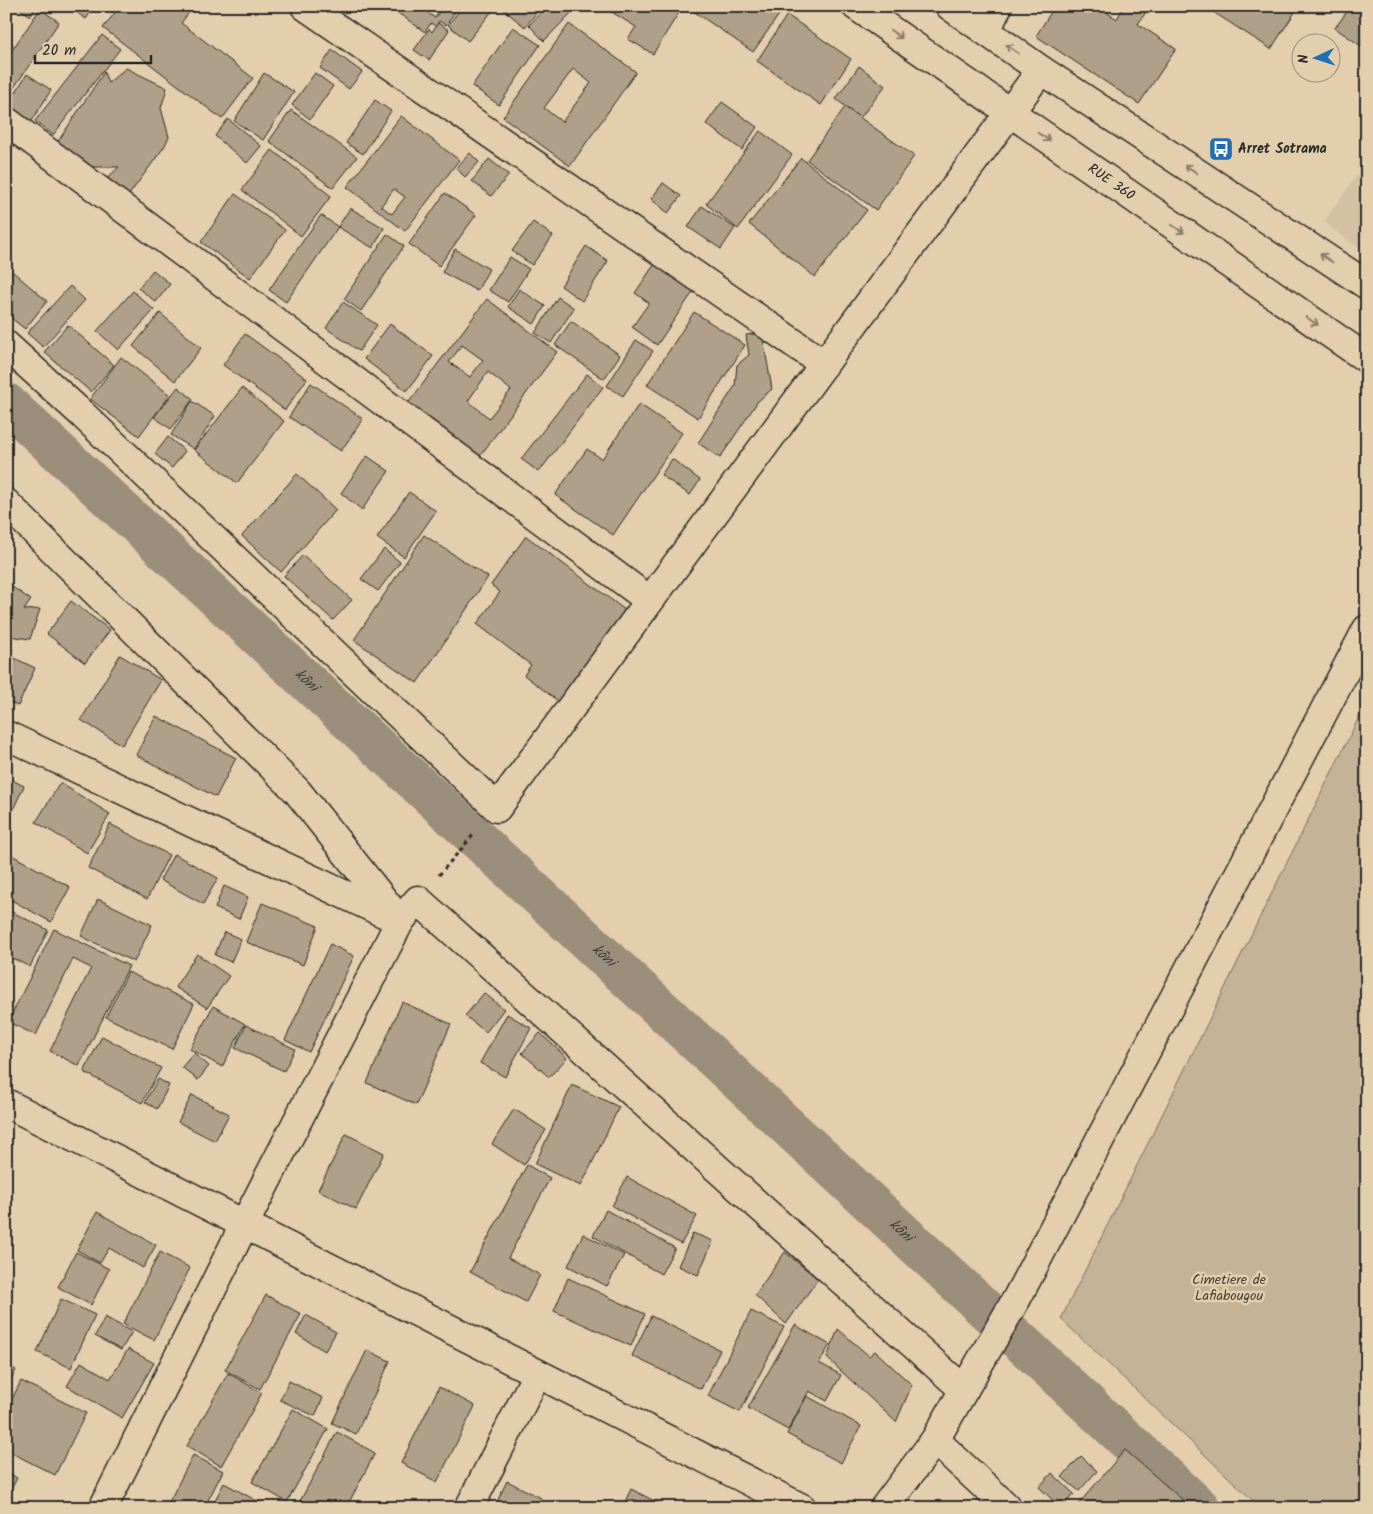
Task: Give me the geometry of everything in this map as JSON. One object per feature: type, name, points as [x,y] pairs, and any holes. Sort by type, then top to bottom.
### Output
[{"type":"street","points":[[304,6],[824,364]]},
{"type":"street","name":"RUE 360","points":[[856,6],[1367,359]]},
{"type":"street","points":[[950,6],[1041,70],[1367,285]]},
{"type":"street","points":[[986,31],[998,6]]},
{"type":"street","points":[[6,345],[82,414],[497,808],[1041,70]]},
{"type":"street","points":[[6,121],[649,600]]},
{"type":"street","points":[[6,503],[297,791],[400,921]]},
{"type":"street","points":[[884,1508],[935,1440],[1017,1298],[1367,629]]},
{"type":"street","points":[[6,735],[400,921]]},
{"type":"street","points":[[103,1508],[244,1225],[400,921],[418,900],[964,1390]]},
{"type":"street","points":[[6,1103],[802,1508]]},
{"type":"street","points":[[470,1508],[537,1374]]},
{"type":"street","points":[[935,1440],[1008,1508]]},
{"type":"path","points":[[454,858],[477,831]]},
{"type":"shaded area","points":[[1367,161],[1367,254],[1324,222]]},
{"type":"green space","name":"Cimetiere de Lafiabougou","points":[[1367,701],[1367,1508],[1261,1508],[1061,1319]]},
{"type":"building","points":[[16,6],[37,6],[31,16]]},
{"type":"building","points":[[68,6],[95,6],[86,19]]},
{"type":"building","points":[[120,6],[194,6],[181,23],[253,78],[222,119],[103,28]]},
{"type":"building","points":[[388,6],[423,6],[421,8],[435,18],[443,6],[459,6],[446,25],[439,21],[436,27],[431,23],[425,32]]},
{"type":"building","points":[[463,6],[488,6],[493,10],[468,41],[448,25]]},
{"type":"building","points":[[499,6],[542,6],[525,27]]},
{"type":"building","points":[[547,6],[564,6],[571,13],[544,41],[529,25]]},
{"type":"building","points":[[602,6],[643,6],[651,12],[655,6],[683,6],[653,54],[628,39],[636,27]]},
{"type":"building","points":[[690,6],[779,6],[783,9],[753,52],[689,8]]},
{"type":"building","points":[[1055,6],[1097,6],[1117,19],[1124,6],[1150,6],[1138,24],[1176,49],[1139,104],[1036,36]]},
{"type":"building","points":[[1213,6],[1285,6],[1295,12],[1271,49],[1210,10]]},
{"type":"building","points":[[1351,6],[1367,6],[1367,50],[1335,28]]},
{"type":"building","points":[[40,9],[59,22],[6,99],[6,59]]},
{"type":"building","points":[[787,15],[851,59],[821,105],[757,61]]},
{"type":"building","points":[[438,23],[449,30],[429,60],[414,50],[429,29],[432,32]]},
{"type":"building","points":[[569,24],[636,72],[570,166],[503,117]],"holes":[[[573,69],[591,83],[562,122],[544,108]]]},
{"type":"building","points":[[513,27],[540,45],[499,105],[472,86]]},
{"type":"building","points":[[102,35],[120,49],[53,135],[35,121]]},
{"type":"building","points":[[6,39],[13,44],[6,54]]},
{"type":"building","points":[[332,50],[362,72],[349,89],[320,68]]},
{"type":"building","points":[[859,66],[885,86],[860,118],[836,99]]},
{"type":"building","points":[[126,68],[167,88],[161,108],[169,137],[164,147],[123,203],[99,186],[119,167],[79,167],[55,146],[104,72],[108,83]]},
{"type":"building","points":[[264,73],[294,92],[263,140],[234,121]]},
{"type":"building","points":[[315,73],[333,86],[310,119],[292,105]]},
{"type":"building","points":[[27,74],[51,90],[30,124],[6,108]]},
{"type":"building","points":[[375,100],[391,111],[363,154],[346,143]]},
{"type":"building","points":[[722,102],[757,127],[742,150],[706,124]]},
{"type":"building","points":[[845,107],[914,156],[876,210],[807,160]]},
{"type":"building","points":[[291,110],[357,157],[333,188],[269,141]]},
{"type":"building","points":[[401,116],[459,160],[405,231],[347,187]],"holes":[[[394,189],[405,197],[392,214],[381,206]]]},
{"type":"building","points":[[228,119],[261,146],[247,163],[215,136]]},
{"type":"building","points":[[760,131],[792,155],[738,229],[706,204]]},
{"type":"building","points":[[272,150],[331,196],[301,236],[242,190]]},
{"type":"building","points":[[470,153],[479,162],[465,177],[456,168]]},
{"type":"building","points":[[801,158],[867,210],[815,277],[749,224]]},
{"type":"building","points":[[489,159],[509,175],[491,196],[472,181]]},
{"type":"building","points":[[663,183],[681,196],[668,213],[651,199]]},
{"type":"building","points":[[445,193],[476,215],[439,266],[409,244]]},
{"type":"building","points":[[235,194],[285,230],[250,278],[201,242]]},
{"type":"building","points":[[702,206],[735,228],[721,249],[688,227]]},
{"type":"building","points":[[350,208],[384,228],[373,248],[338,227]]},
{"type":"building","points":[[321,215],[338,227],[286,302],[269,290]]},
{"type":"building","points":[[533,222],[553,236],[532,265],[512,251]]},
{"type":"building","points":[[387,234],[404,246],[361,311],[344,299]]},
{"type":"building","points":[[586,246],[608,261],[582,301],[561,286]]},
{"type":"building","points":[[455,249],[489,269],[477,291],[442,272]]},
{"type":"building","points":[[510,257],[529,269],[508,302],[489,290]]},
{"type":"building","points":[[656,262],[695,289],[657,345],[632,327],[649,303],[635,293]]},
{"type":"building","points":[[6,266],[47,301],[25,329],[6,314]]},
{"type":"building","points":[[153,270],[170,284],[156,302],[138,288]]},
{"type":"building","points":[[70,286],[85,300],[43,347],[27,333]]},
{"type":"building","points":[[519,289],[545,306],[534,324],[508,307]]},
{"type":"building","points":[[133,291],[154,310],[118,350],[97,331]]},
{"type":"building","points":[[558,297],[574,308],[551,343],[535,333]]},
{"type":"building","points":[[487,299],[557,352],[477,460],[406,406]],"holes":[[[462,345],[483,360],[470,377],[449,362]],[[488,372],[511,390],[489,418],[468,401]]]},
{"type":"building","points":[[343,302],[377,325],[359,351],[326,328]]},
{"type":"building","points":[[694,312],[745,345],[698,418],[647,385]]},
{"type":"building","points":[[160,313],[201,348],[175,381],[133,346]]},
{"type":"building","points":[[571,321],[620,355],[604,379],[555,345]]},
{"type":"building","points":[[390,324],[433,356],[407,391],[364,359]]},
{"type":"building","points":[[68,325],[114,365],[91,392],[44,352]]},
{"type":"building","points":[[762,333],[772,389],[758,401],[720,458],[698,443],[735,386],[737,365],[749,355],[746,335]]},
{"type":"building","points":[[245,334],[307,379],[285,410],[223,365]]},
{"type":"building","points":[[636,340],[653,351],[623,396],[607,386]]},
{"type":"building","points":[[121,357],[170,395],[139,436],[90,399]]},
{"type":"building","points":[[587,374],[603,387],[539,472],[521,459]]},
{"type":"building","points":[[311,383],[363,419],[341,451],[289,417]]},
{"type":"building","points":[[178,387],[193,399],[171,429],[154,417]]},
{"type":"building","points":[[242,388],[284,421],[237,483],[194,450]]},
{"type":"building","points":[[192,401],[215,416],[194,449],[171,435]]},
{"type":"building","points":[[639,404],[682,433],[613,535],[555,495],[587,449],[602,459]]},
{"type":"building","points":[[168,437],[185,451],[172,468],[155,454]]},
{"type":"building","points":[[367,456],[389,471],[362,510],[341,493]]},
{"type":"building","points":[[672,459],[700,480],[690,495],[661,475]]},
{"type":"building","points":[[297,474],[336,510],[281,572],[242,536]]},
{"type":"building","points":[[409,492],[436,511],[404,557],[377,538]]},
{"type":"building","points":[[424,535],[488,577],[417,683],[354,640]]},
{"type":"building","points":[[526,536],[625,610],[558,701],[524,675],[531,665],[477,624],[500,592],[491,585]]},
{"type":"building","points":[[384,549],[400,562],[378,591],[361,579]]},
{"type":"building","points":[[303,555],[352,600],[333,620],[284,576]]},
{"type":"building","points":[[11,586],[31,600],[24,610],[40,609],[30,639],[6,634],[6,594]]},
{"type":"building","points":[[71,601],[110,630],[85,663],[47,634]]},
{"type":"building","points":[[6,654],[35,668],[18,706],[6,701]]},
{"type":"building","points":[[120,655],[161,680],[122,745],[81,720]]},
{"type":"building","points":[[156,716],[236,758],[216,797],[136,755]]},
{"type":"building","points":[[6,777],[24,786],[10,816],[6,814]]},
{"type":"building","points":[[60,783],[110,814],[87,853],[36,822]]},
{"type":"building","points":[[110,824],[169,855],[147,899],[88,868]]},
{"type":"building","points":[[6,852],[70,887],[51,922],[6,897]]},
{"type":"building","points":[[174,854],[218,878],[203,904],[160,880]]},
{"type":"building","points":[[224,886],[248,897],[239,919],[215,908]]},
{"type":"building","points":[[98,899],[152,925],[134,962],[81,936]]},
{"type":"building","points":[[262,903],[318,926],[303,965],[246,942]]},
{"type":"building","points":[[6,909],[48,930],[30,967],[12,958],[6,969]]},
{"type":"building","points":[[54,929],[129,966],[79,1066],[50,1051],[91,968],[73,959],[36,1035],[8,1022]]},
{"type":"building","points":[[224,932],[241,939],[231,962],[215,955]]},
{"type":"building","points":[[330,944],[354,956],[309,1052],[285,1040]]},
{"type":"building","points":[[197,954],[229,976],[207,1008],[175,987]]},
{"type":"building","points":[[128,972],[194,1004],[172,1049],[106,1017]]},
{"type":"building","points":[[484,993],[504,1009],[486,1032],[465,1016]]},
{"type":"building","points":[[402,1002],[451,1024],[416,1105],[367,1083]]},
{"type":"building","points":[[213,1006],[245,1024],[222,1067],[190,1049]]},
{"type":"building","points":[[507,1014],[531,1028],[505,1077],[480,1063]]},
{"type":"building","points":[[246,1025],[295,1049],[284,1071],[235,1048]]},
{"type":"building","points":[[540,1033],[567,1058],[549,1077],[522,1053]]},
{"type":"building","points":[[102,1036],[161,1068],[142,1103],[84,1072]]},
{"type":"building","points":[[194,1053],[209,1066],[198,1080],[182,1067]]},
{"type":"building","points":[[158,1079],[169,1085],[157,1109],[145,1102]]},
{"type":"building","points":[[572,1085],[619,1107],[581,1186],[535,1164]]},
{"type":"building","points":[[192,1095],[229,1114],[215,1141],[178,1122]]},
{"type":"building","points":[[514,1109],[546,1130],[524,1165],[492,1144]]},
{"type":"building","points":[[346,1134],[384,1153],[356,1209],[318,1190]]},
{"type":"building","points":[[527,1165],[550,1178],[508,1258],[540,1275],[526,1302],[470,1272]]},
{"type":"building","points":[[627,1177],[697,1216],[681,1244],[612,1206]]},
{"type":"building","points":[[606,1210],[675,1248],[661,1274],[593,1236]]},
{"type":"building","points":[[97,1212],[156,1245],[143,1268],[109,1248],[100,1263],[77,1250]]},
{"type":"building","points":[[693,1233],[713,1241],[698,1275],[678,1266]]},
{"type":"building","points":[[583,1234],[624,1255],[607,1286],[568,1266]]},
{"type":"building","points":[[76,1252],[109,1269],[91,1305],[58,1287]]},
{"type":"building","points":[[160,1252],[190,1268],[154,1340],[123,1324]]},
{"type":"building","points":[[785,1252],[818,1279],[786,1324],[755,1295]]},
{"type":"building","points":[[568,1278],[645,1314],[631,1346],[554,1311]]},
{"type":"building","points":[[266,1295],[301,1314],[260,1389],[225,1370]]},
{"type":"building","points":[[61,1299],[95,1315],[71,1368],[37,1352]]},
{"type":"building","points":[[751,1311],[784,1327],[740,1412],[708,1396]]},
{"type":"building","points":[[306,1315],[336,1332],[325,1351],[296,1334]]},
{"type":"building","points":[[651,1316],[720,1350],[701,1389],[632,1356]]},
{"type":"building","points":[[105,1317],[132,1332],[121,1350],[95,1336]]},
{"type":"building","points":[[795,1325],[830,1345],[819,1363],[841,1375],[827,1401],[809,1391],[788,1430],[748,1408]]},
{"type":"building","points":[[838,1329],[869,1356],[875,1351],[912,1385],[896,1422],[827,1358]]},
{"type":"building","points":[[128,1349],[154,1363],[122,1418],[67,1386],[81,1362],[110,1379]]},
{"type":"building","points":[[367,1350],[390,1361],[356,1434],[332,1423]]},
{"type":"building","points":[[6,1365],[16,1370],[6,1390]]},
{"type":"building","points":[[228,1373],[262,1393],[221,1466],[187,1446]]},
{"type":"building","points":[[21,1381],[86,1413],[55,1475],[6,1450],[6,1411]]},
{"type":"building","points":[[289,1381],[323,1398],[315,1416],[280,1400]]},
{"type":"building","points":[[439,1387],[475,1406],[437,1482],[401,1463]]},
{"type":"building","points":[[807,1396],[861,1426],[841,1463],[787,1434]]},
{"type":"building","points":[[293,1409],[328,1429],[287,1502],[252,1482]]},
{"type":"building","points":[[337,1432],[375,1453],[346,1508],[303,1508],[298,1505]]},
{"type":"building","points":[[1125,1450],[1192,1508],[1075,1508]]},
{"type":"building","points":[[193,1455],[223,1471],[204,1508],[166,1508]]},
{"type":"building","points":[[1081,1456],[1097,1471],[1079,1491],[1062,1477]]},
{"type":"building","points":[[6,1472],[17,1478],[6,1499]]},
{"type":"building","points":[[1052,1473],[1074,1494],[1061,1508],[1039,1487]]},
{"type":"building","points":[[507,1481],[541,1498],[536,1508],[494,1508]]},
{"type":"building","points":[[224,1483],[270,1508],[211,1508]]},
{"type":"building","points":[[631,1489],[668,1508],[622,1508]]},
{"type":"waterway","name":"kôni","points":[[6,403],[1200,1508]]},
{"type":"place","name":"Arret Sotrama","points":[[1221,149]]}]
